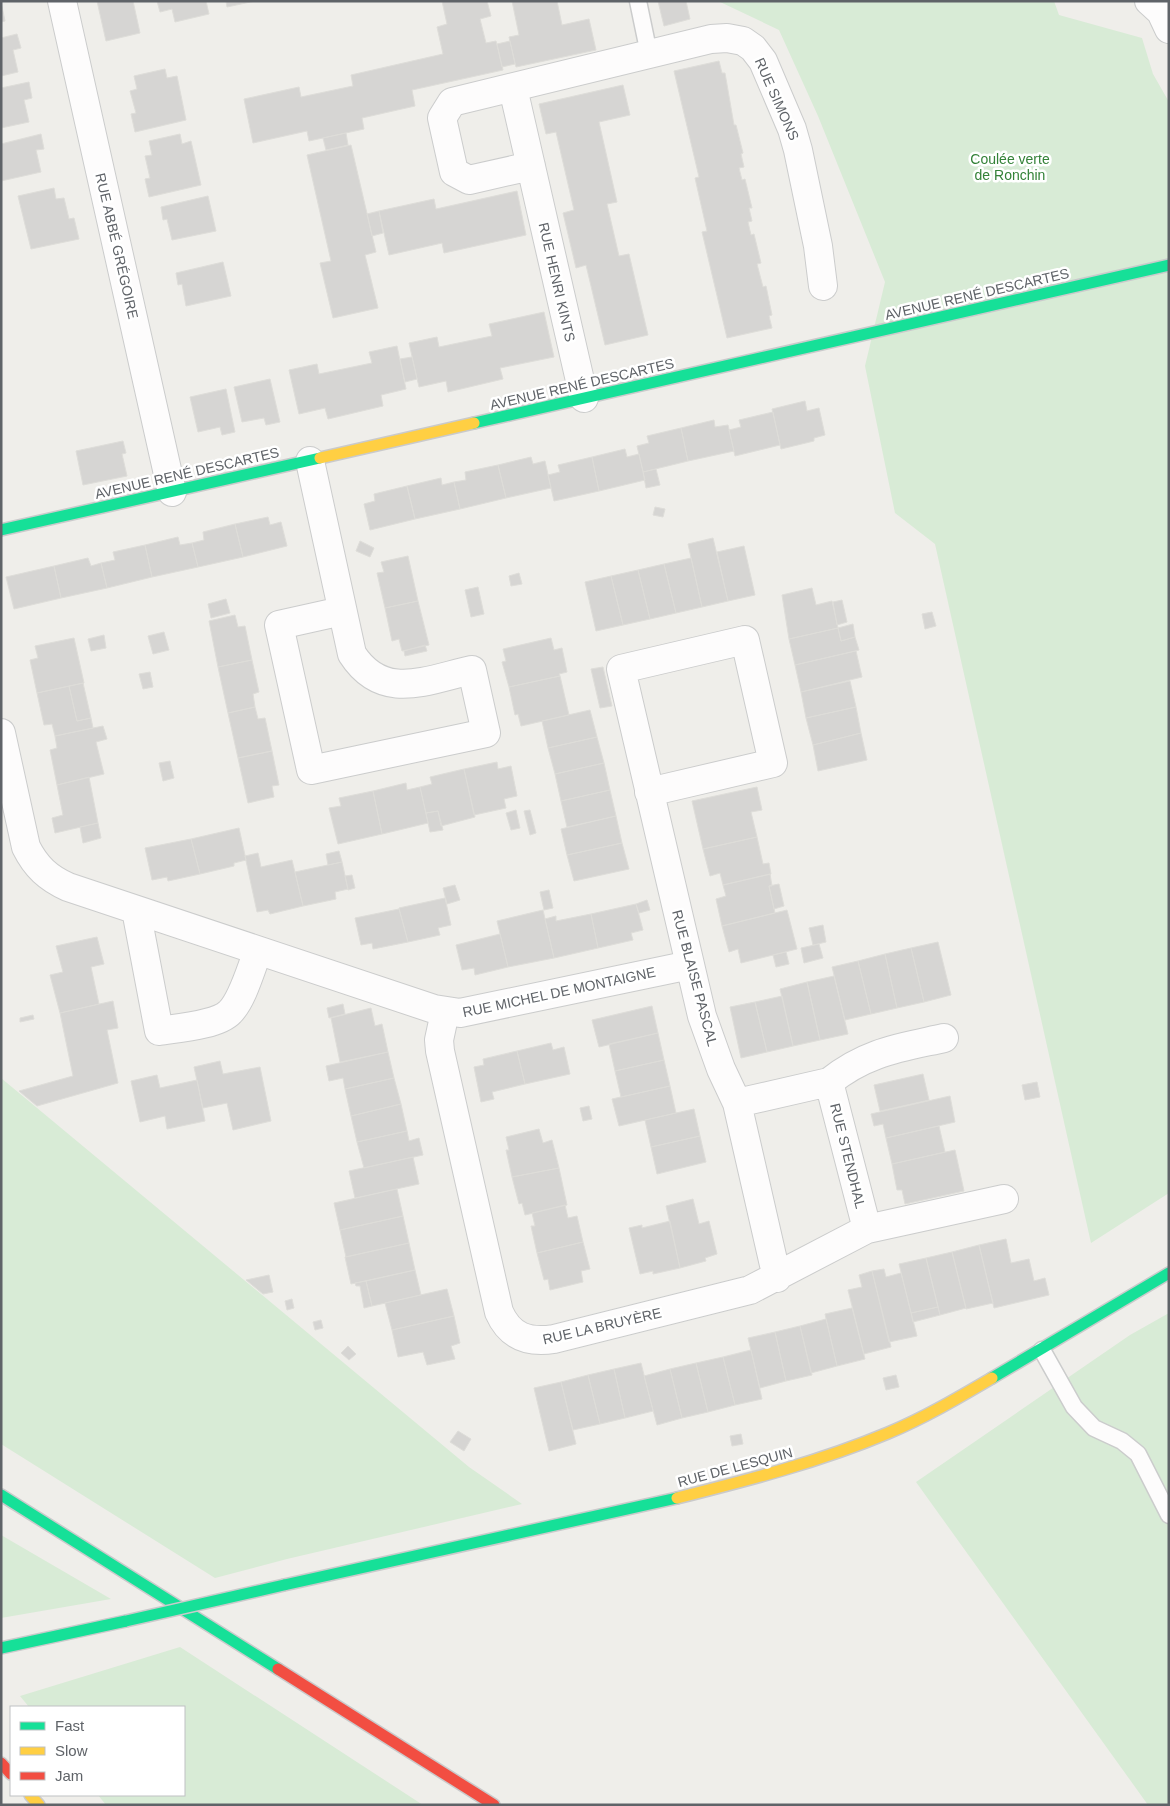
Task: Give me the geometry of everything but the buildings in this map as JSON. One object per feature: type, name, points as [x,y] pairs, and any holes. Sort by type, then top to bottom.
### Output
[{"type":"main road","name":"AVENUE RENÉ DESCARTES","points":[[1,530],[1169,265]]},
{"type":"main road","name":"RUE DE LESQUIN","points":[[4,1647],[637,1508],[774,1473],[847,1449],[912,1423],[1042,1350],[1169,1275]]},
{"type":"main road","points":[[1,1495],[494,1805]]},
{"type":"main road","points":[[1,1763],[10,1773]]},
{"type":"street","name":"RUE ABBÉ GRÉGOIRE","points":[[62,1],[172,492]]},
{"type":"street","points":[[1149,1],[1166,17]]},
{"type":"street","name":"RUE SIMONS","points":[[649,54],[711,39],[727,38],[742,41],[753,48],[763,62],[796,143],[818,246],[823,286]]},
{"type":"street","points":[[531,166],[469,180],[454,172],[442,118],[452,102],[649,54]]},
{"type":"street","name":"RUE HENRI KINTS","points":[[513,88],[584,398]]},
{"type":"street","points":[[310,461],[352,654],[360,667],[387,684],[404,685],[472,670],[486,733],[311,770],[279,625],[342,611]]},
{"type":"street","name":"RUE BLAISE PASCAL","points":[[649,792],[773,763],[745,640],[621,669],[649,792],[690,965],[710,1042],[737,1103],[777,1278]]},
{"type":"street","name":"RUE MICHEL DE MONTAIGNE","points":[[1,733],[26,847],[32,860],[41,871],[54,881],[136,910],[444,1012],[468,1012],[690,965]]},
{"type":"street","points":[[136,910],[159,1031],[222,1018],[231,1012],[258,951]]},
{"type":"street","name":"RUE LA BRUYÈRE","points":[[444,1012],[439,1040],[440,1051],[498,1312],[511,1331],[530,1341],[554,1339],[732,1296],[777,1278],[867,1229],[1004,1198]]},
{"type":"street","points":[[737,1103],[829,1082],[847,1067],[867,1057],[944,1038]]},
{"type":"street","name":"RUE STENDHAL","points":[[829,1082],[867,1229]]},
{"type":"lane","points":[[638,1],[649,54]]},
{"type":"lane","points":[[1042,1350],[1074,1407],[1094,1428],[1122,1441],[1138,1454],[1169,1515]]},
{"type":"green space","name":"Coulée verte de Ronchin","points":[[718,1],[1054,1],[1059,15],[1142,38],[1153,74],[1169,102],[1169,1193],[1091,1243],[935,544],[895,513],[865,366],[885,282],[818,116],[779,30]]},
{"type":"green space","points":[[1,1078],[469,1467],[522,1504],[287,1559],[215,1578],[1,1444]]},
{"type":"green space","points":[[1169,1313],[1169,1805],[1148,1805],[916,1482],[1130,1335]]},
{"type":"green space","points":[[1,1535],[111,1599],[1,1618]]},
{"type":"green space","points":[[180,1647],[423,1805],[106,1805],[99,1796],[185,1796],[185,1706],[28,1706],[20,1696]]},
{"type":"traffic: fast","points":[[474,423],[1169,265]]},
{"type":"traffic: fast","points":[[1,530],[320,458]]},
{"type":"traffic: fast","points":[[992,1378],[1169,1273]]},
{"type":"traffic: fast","points":[[1,1495],[278,1669]]},
{"type":"traffic: fast","points":[[284,1585],[677,1498]]},
{"type":"traffic: fast","points":[[126,1621],[284,1585]]},
{"type":"traffic: fast","points":[[1,1648],[126,1621]]},
{"type":"traffic: slow","points":[[320,458],[474,423]]},
{"type":"traffic: slow","points":[[677,1498],[783,1470],[836,1453],[915,1421],[992,1378]]},
{"type":"traffic: slow","points":[[31,1796],[39,1805]]},
{"type":"traffic: jam","points":[[278,1669],[494,1805]]},
{"type":"traffic: jam","points":[[1,1763],[10,1773]]}]
